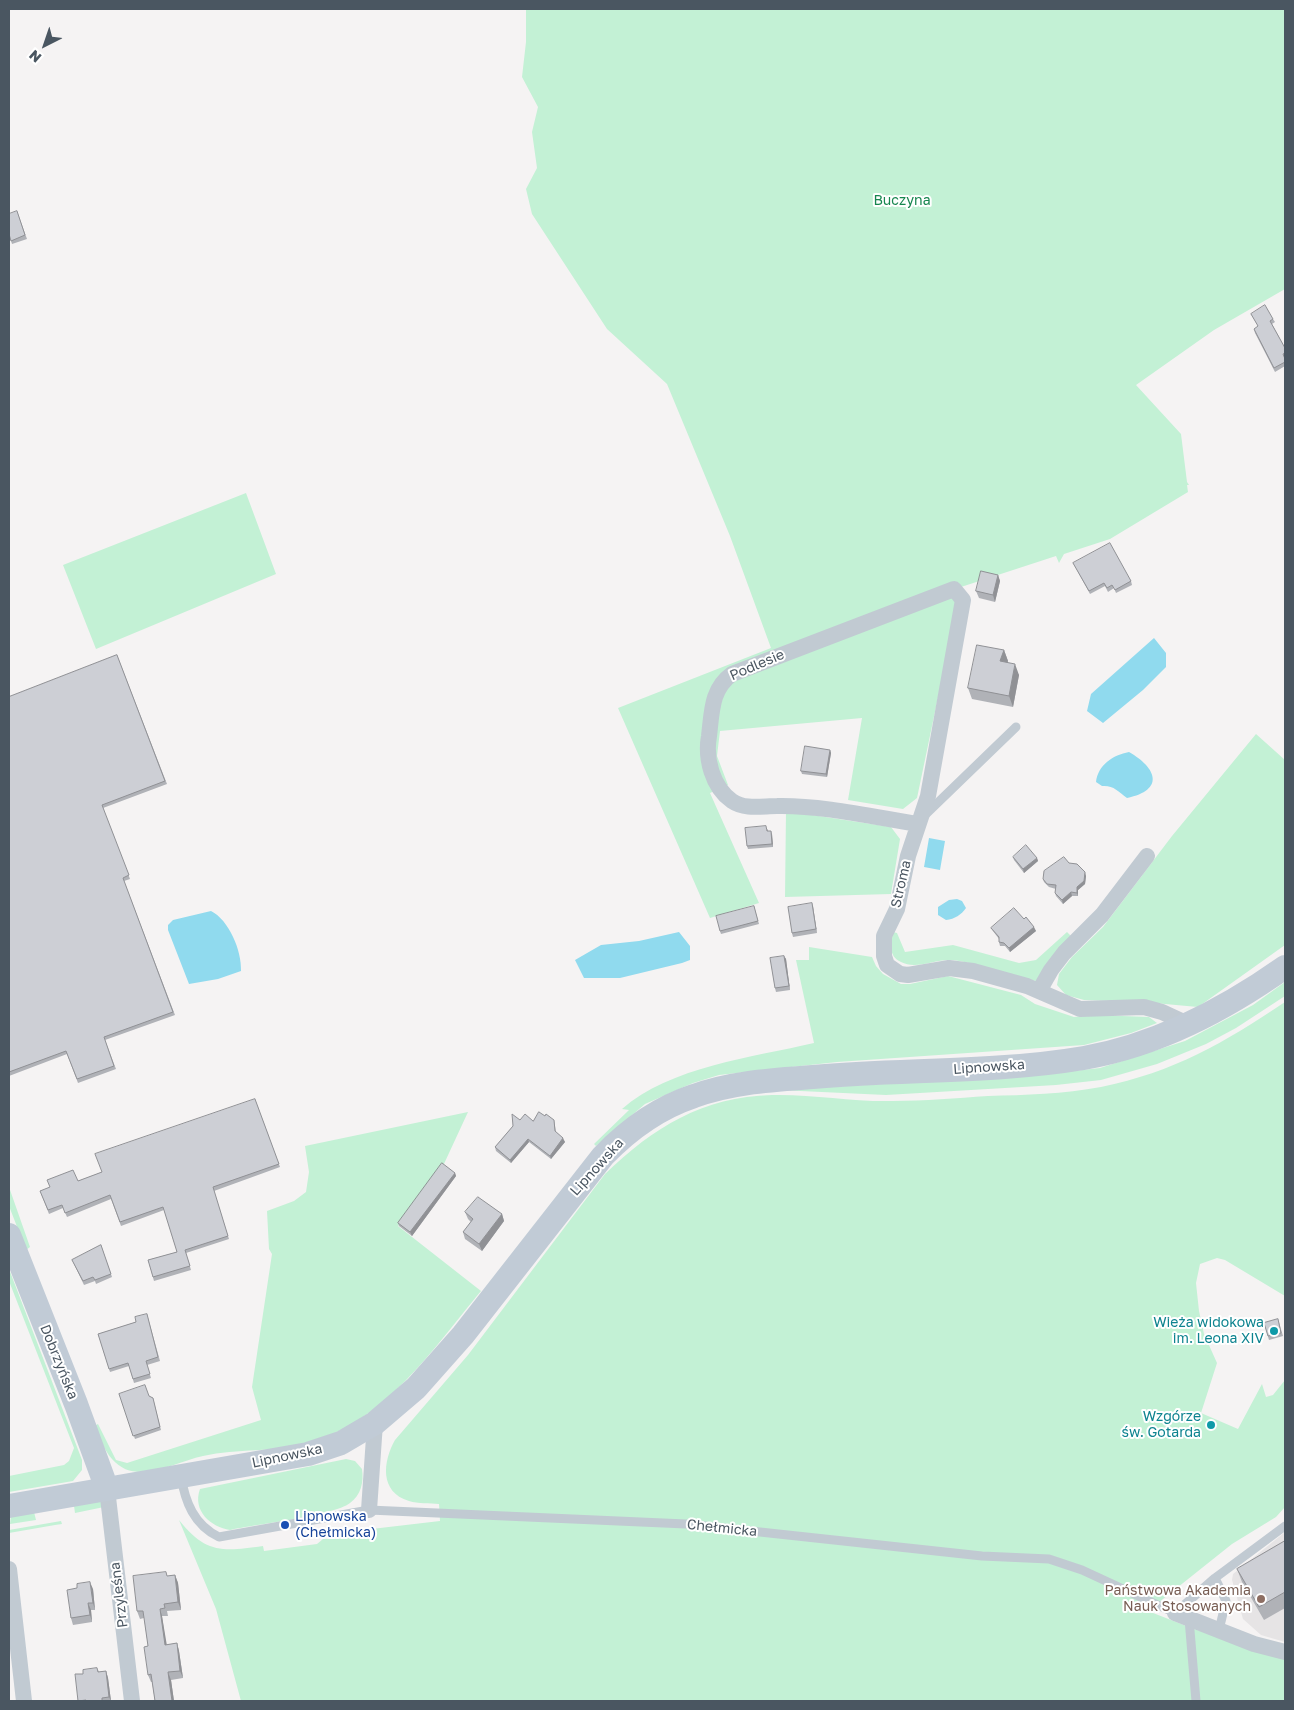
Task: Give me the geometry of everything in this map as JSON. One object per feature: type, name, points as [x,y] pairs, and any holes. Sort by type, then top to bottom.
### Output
[{"type":"main road","name":"Lipnowska","points":[[9,1506],[308,1454],[341,1443],[375,1423],[416,1388],[462,1335],[603,1156],[629,1131],[659,1111],[703,1093],[755,1082],[850,1074],[1002,1067],[1084,1058],[1129,1047],[1190,1025],[1235,1000],[1285,967]]},
{"type":"main road","name":"Dobrzyńska","points":[[9,1235],[76,1404],[107,1489]]},
{"type":"street","name":"Podlesie","points":[[918,824],[801,808],[742,805],[733,801],[725,794],[707,759],[714,700],[723,680],[732,674],[948,589],[954,589],[960,593],[963,600],[962,610]]},
{"type":"street","name":"Stroma","points":[[962,610],[928,796],[908,856],[897,910],[884,936],[884,956],[888,965],[900,974],[908,975],[949,968],[973,971],[1027,986],[1080,1008],[1144,1008],[1162,1012],[1190,1025]]},
{"type":"street","points":[[1039,991],[1051,970],[1064,953],[1102,915],[1147,856]]},
{"type":"street","points":[[370,1510],[375,1423]]},
{"type":"street","name":"Przyleśna","points":[[107,1489],[132,1701]]},
{"type":"street","points":[[9,1569],[24,1701]]},
{"type":"street","name":"Chełmicka","points":[[1182,1616],[1285,1652]]},
{"type":"lane","points":[[918,824],[936,803],[1016,727]]},
{"type":"lane","name":"Chełmicka","points":[[180,1476],[184,1496],[198,1521],[207,1531],[219,1537],[370,1510],[686,1524],[982,1556],[1049,1559],[1082,1570],[1182,1616]]},
{"type":"lane","points":[[1196,1701],[1182,1616],[1215,1578],[1285,1526]]},
{"type":"lane","points":[[1215,1578],[1226,1602],[1219,1630]]},
{"type":"shaded area","name":"Państwowa Akademia Nauk Stosowanych","points":[[1285,1532],[1285,1642],[1261,1635],[1243,1619],[1232,1580],[1233,1574]]},
{"type":"green space","name":"Buczyna","points":[[526,9],[1285,9],[1285,289],[1214,330],[1136,385],[1181,434],[1187,482],[1189,485],[1187,485],[1188,492],[1110,539],[1064,554],[1059,563],[1056,556],[961,587],[917,798],[903,809],[848,800],[862,718],[720,731],[717,756],[728,785],[710,793],[759,903],[710,918],[618,708],[771,648],[730,536],[667,384],[607,329],[532,214],[526,189],[537,168],[532,132],[538,107],[522,77],[526,42]]},
{"type":"green space","points":[[246,493],[276,574],[96,649],[63,565]]},
{"type":"green space","points":[[1256,734],[1285,760],[1285,945],[1198,1007],[1143,1002],[1084,1000],[1066,995],[1057,985],[1059,974],[1072,957],[1103,927],[1172,836]]},
{"type":"green space","points":[[786,811],[891,827],[900,839],[891,894],[785,897]]},
{"type":"green space","points":[[893,932],[897,933],[905,952],[953,945],[1019,963],[1036,960],[1067,932],[1072,937],[1037,981],[1015,978],[962,961],[939,961],[919,965],[901,962],[892,953]]},
{"type":"green space","points":[[809,947],[872,957],[876,966],[883,974],[901,984],[910,984],[948,976],[1021,995],[1035,1004],[1074,1017],[1095,1015],[1149,1017],[1157,1023],[1131,1033],[1084,1045],[837,1062],[719,1075],[693,1083],[645,1104],[596,1146],[594,1144],[629,1110],[622,1109],[641,1095],[663,1083],[688,1073],[739,1059],[814,1043],[796,960],[809,960]]},
{"type":"green space","points":[[1285,982],[1285,996],[1236,1028],[1206,1044],[1157,1064],[1101,1080],[1056,1085],[886,1095],[779,1090],[1037,1075],[1100,1068],[1185,1041],[1253,1005]]},
{"type":"green space","points":[[1285,1002],[1285,1296],[1225,1260],[1217,1258],[1200,1264],[1196,1283],[1204,1334],[1217,1363],[1201,1413],[1238,1429],[1262,1384],[1266,1397],[1273,1395],[1285,1380],[1285,1507],[1276,1517],[1232,1544],[1148,1611],[1194,1629],[1285,1657],[1285,1701],[241,1701],[216,1609],[179,1520],[197,1539],[215,1548],[236,1549],[263,1546],[264,1551],[317,1544],[323,1539],[336,1539],[363,1530],[440,1521],[439,1504],[409,1501],[399,1497],[392,1491],[386,1475],[386,1466],[395,1440],[468,1355],[605,1174],[623,1157],[661,1129],[701,1108],[747,1097],[787,1095],[905,1101],[1044,1094],[1101,1087],[1152,1073],[1198,1054]]},
{"type":"green space","points":[[468,1112],[443,1166],[398,1226],[481,1291],[405,1381],[384,1401],[361,1418],[336,1433],[308,1443],[282,1448],[203,1456],[144,1472],[132,1471],[122,1467],[112,1459],[104,1448],[94,1426],[98,1424],[116,1460],[127,1463],[261,1420],[252,1387],[272,1254],[269,1249],[267,1211],[294,1201],[306,1192],[309,1172],[305,1146]]},
{"type":"green space","points":[[9,1187],[30,1247],[26,1250],[9,1206]]},
{"type":"green space","points":[[9,1269],[82,1460],[82,1470],[73,1481],[9,1492],[9,1476],[64,1465],[69,1461],[74,1448],[9,1281]]},
{"type":"green space","points":[[346,1459],[355,1461],[362,1469],[363,1479],[361,1488],[354,1500],[341,1508],[230,1530],[210,1522],[201,1511],[198,1497],[200,1489]]},
{"type":"green space","points":[[102,1500],[104,1507],[75,1513],[74,1506]]},
{"type":"green space","points":[[34,1512],[36,1520],[10,1524],[11,1516]]},
{"type":"green space","points":[[61,1521],[62,1524],[9,1533],[9,1530]]},
{"type":"water","points":[[1154,638],[1166,653],[1166,667],[1143,690],[1103,723],[1087,711],[1091,694]]},
{"type":"water","points":[[1129,752],[1146,765],[1151,771],[1153,778],[1152,784],[1147,790],[1127,798],[1118,791],[1096,782],[1097,776],[1107,762],[1112,758]]},
{"type":"water","points":[[929,838],[945,841],[940,870],[924,867]]},
{"type":"water","points":[[957,899],[962,901],[966,908],[960,915],[946,920],[938,915],[938,907],[949,900]]},
{"type":"water","points":[[211,911],[223,921],[233,937],[239,954],[241,971],[218,979],[189,984],[168,930],[168,925],[173,920]]},
{"type":"water","points":[[679,932],[690,946],[690,960],[682,963],[620,978],[584,978],[575,960],[601,945],[639,941]]},
{"type":"building","points":[[17,211],[25,235],[11,241],[9,214]]},
{"type":"building","points":[[1265,305],[1273,319],[1270,321],[1285,348],[1285,353],[1283,354],[1285,362],[1274,368],[1254,329],[1258,326],[1251,314]]},
{"type":"building","points":[[1110,543],[1131,581],[1115,590],[1112,585],[1107,588],[1104,583],[1089,591],[1073,563]]},
{"type":"building","points":[[981,571],[998,575],[993,595],[976,591]]},
{"type":"building","points":[[977,645],[1004,650],[1000,661],[1015,664],[1009,696],[968,688]]},
{"type":"building","points":[[117,655],[165,781],[102,805],[129,875],[123,878],[173,1012],[104,1037],[114,1066],[77,1079],[66,1051],[9,1072],[9,697]]},
{"type":"building","points":[[805,746],[830,750],[826,774],[801,771]]},
{"type":"building","points":[[766,826],[767,831],[771,831],[772,844],[747,846],[745,828]]},
{"type":"building","points":[[1026,845],[1037,858],[1023,869],[1013,857]]},
{"type":"building","points":[[1064,857],[1069,863],[1077,864],[1085,872],[1084,881],[1077,887],[1077,893],[1071,892],[1062,900],[1055,893],[1056,885],[1047,884],[1043,879],[1044,871]]},
{"type":"building","points":[[812,903],[816,929],[792,933],[788,907]]},
{"type":"building","points":[[754,906],[758,921],[720,931],[716,916]]},
{"type":"building","points":[[1014,908],[1024,919],[1026,917],[1034,927],[1009,948],[1004,943],[999,942],[999,937],[991,928]]},
{"type":"building","points":[[784,956],[789,986],[775,988],[770,958]]},
{"type":"building","points":[[255,1099],[279,1164],[213,1187],[228,1236],[185,1250],[190,1266],[153,1277],[148,1260],[177,1252],[163,1207],[120,1222],[110,1195],[65,1213],[62,1205],[48,1210],[40,1191],[50,1187],[47,1180],[73,1170],[78,1181],[102,1172],[95,1154]]},
{"type":"building","points":[[539,1112],[545,1116],[546,1114],[554,1120],[555,1131],[563,1138],[550,1156],[528,1139],[510,1160],[495,1147],[513,1126],[512,1114],[520,1120],[525,1114],[533,1121]]},
{"type":"building","points":[[442,1163],[455,1173],[410,1232],[398,1223]]},
{"type":"building","points":[[478,1197],[502,1214],[479,1244],[463,1232],[473,1219],[465,1212]]},
{"type":"building","points":[[101,1245],[111,1274],[95,1280],[93,1277],[83,1281],[72,1260]]},
{"type":"building","points":[[147,1314],[158,1357],[146,1361],[150,1374],[133,1379],[128,1363],[109,1369],[98,1334],[136,1322],[135,1317]]},
{"type":"building","name":"Wieża widokowa im. Leona XIV","points":[[1278,1319],[1281,1333],[1268,1336],[1264,1323]]},
{"type":"building","points":[[145,1385],[149,1396],[153,1398],[160,1427],[133,1436],[119,1394]]},
{"type":"building","points":[[1285,1541],[1285,1592],[1259,1607],[1237,1569]]},
{"type":"building","points":[[166,1572],[167,1576],[175,1575],[178,1602],[164,1604],[165,1608],[160,1609],[165,1645],[177,1643],[180,1671],[168,1672],[172,1701],[155,1701],[151,1674],[148,1675],[144,1647],[148,1646],[143,1611],[137,1611],[133,1576]]},
{"type":"building","points":[[90,1582],[93,1603],[88,1603],[90,1615],[71,1618],[67,1590],[77,1588],[77,1584]]},
{"type":"building","points":[[97,1668],[98,1672],[106,1671],[109,1697],[102,1698],[102,1701],[78,1701],[75,1674],[83,1674],[83,1670]]},
{"type":"place","name":"Wieża widokowa im. Leona XIV","points":[[1274,1331]]},
{"type":"place","name":"Wzgórze św. Gotarda","points":[[1211,1425]]},
{"type":"place","name":"Lipnowska (Chełmicka)","points":[[285,1525]]},
{"type":"place","name":"Państwowa Akademia Nauk Stosowanych","points":[[1261,1599]]}]
